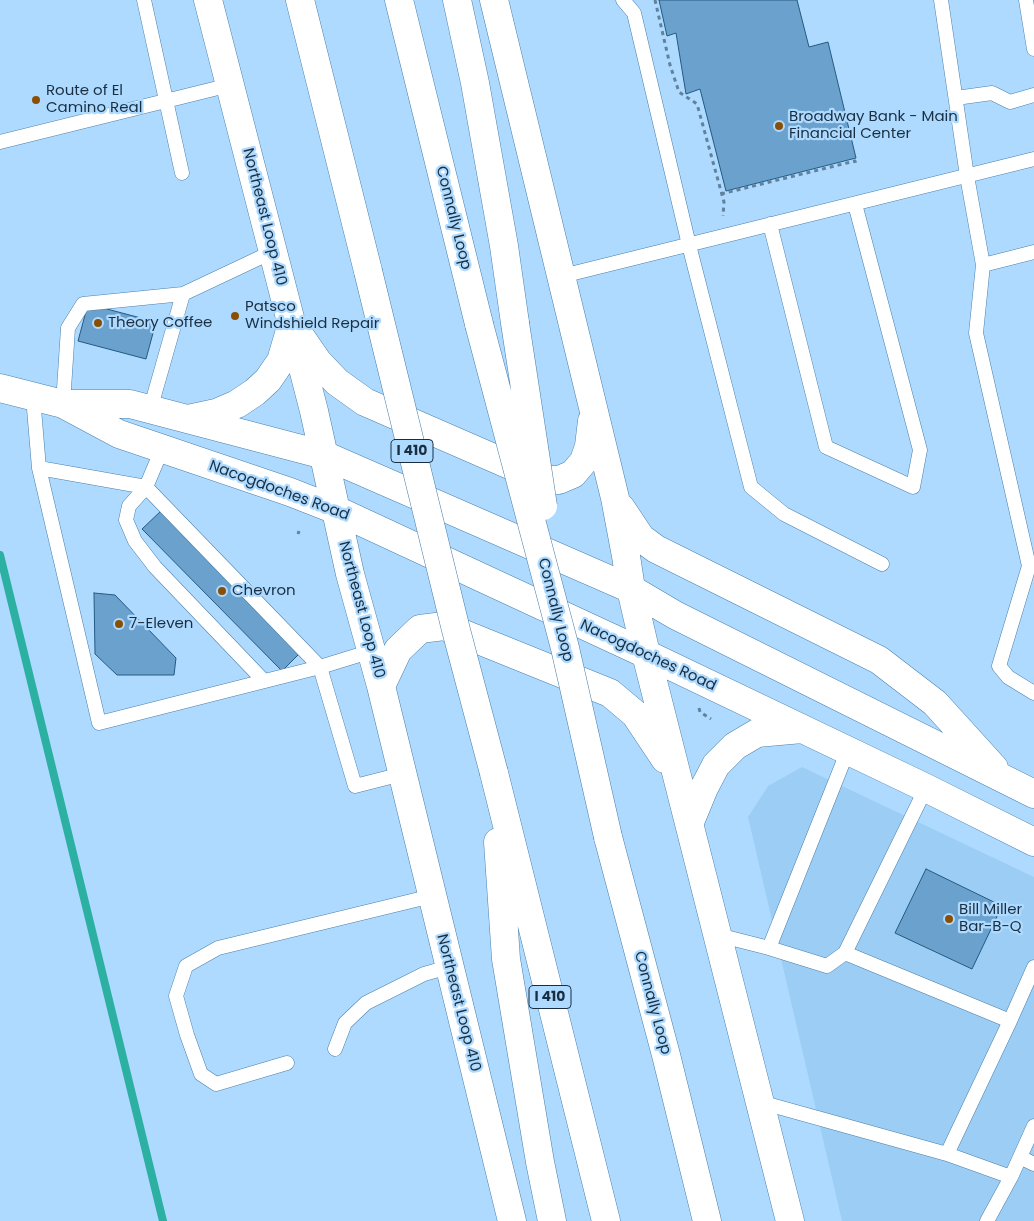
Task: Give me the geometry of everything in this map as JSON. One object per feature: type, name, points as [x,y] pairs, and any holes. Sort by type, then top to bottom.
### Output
[{"type":"main road","name":"Northeast Loop 410","points":[[208,0],[292,325],[324,455],[350,574],[381,686],[512,1221]]},
{"type":"main road","name":"I 410","points":[[300,0],[456,630],[494,773],[606,1221]]},
{"type":"main road","name":"Connally Loop","points":[[399,0],[479,324],[565,648],[608,837],[666,1055],[706,1221]]},
{"type":"main road","points":[[457,0],[482,121],[504,246],[565,648]]},
{"type":"main road","points":[[494,0],[615,498],[631,589],[646,654],[790,1221]]},
{"type":"main road","points":[[292,325],[318,362],[337,382],[365,402],[544,480],[559,480],[573,474],[584,461],[589,446],[594,408]]},
{"type":"main road","points":[[186,419],[216,413],[236,404],[255,392],[268,380],[281,361],[292,325]]},
{"type":"main road","name":"Nacogdoches Road","points":[[0,388],[63,404],[130,404],[324,455],[631,589],[676,615],[1034,794]]},
{"type":"main road","name":"Nacogdoches Road","points":[[63,404],[119,434],[290,492],[336,510],[848,750],[1034,842]]},
{"type":"main road","points":[[615,498],[641,538],[656,549],[879,660],[935,702],[1004,779]]},
{"type":"main road","points":[[381,686],[398,650],[420,630],[444,626],[610,693],[635,714],[677,777]]},
{"type":"main road","points":[[690,822],[704,788],[716,766],[735,746],[757,733],[802,729]]},
{"type":"main road","points":[[494,773],[506,959],[540,1162],[552,1221]]},
{"type":"lane","points":[[144,0],[182,173]]},
{"type":"lane","points":[[623,0],[634,13],[689,245],[751,487],[784,514],[882,564]]},
{"type":"lane","points":[[941,0],[967,176],[983,266],[976,333],[1011,494],[1029,566],[999,666],[1008,677],[1034,693]]},
{"type":"lane","points":[[1026,0],[1034,49]]},
{"type":"lane","points":[[0,142],[230,85]]},
{"type":"lane","points":[[956,98],[992,93],[1010,102],[1034,95]]},
{"type":"lane","points":[[562,276],[1034,159]]},
{"type":"lane","points":[[770,224],[826,447],[913,487],[920,450],[855,204]]},
{"type":"lane","points":[[63,404],[68,328],[83,304],[183,294],[272,252]]},
{"type":"lane","points":[[983,266],[1034,252]]},
{"type":"lane","points":[[150,410],[183,294]]},
{"type":"lane","points":[[33,397],[39,468],[99,723],[320,667],[372,651]]},
{"type":"lane","points":[[162,449],[146,487],[129,506],[126,520],[135,541],[155,567],[264,681]]},
{"type":"lane","points":[[39,468],[146,487],[320,667],[355,786],[402,774]]},
{"type":"lane","points":[[769,948],[848,750]]},
{"type":"lane","points":[[718,935],[827,966],[846,953],[926,788]]},
{"type":"lane","points":[[288,1064],[216,1084],[200,1074],[176,996],[186,966],[218,948],[432,896]]},
{"type":"lane","points":[[846,953],[1010,1021]]},
{"type":"lane","points":[[335,1050],[345,1023],[366,1003],[424,974],[449,967]]},
{"type":"lane","points":[[947,1154],[1034,967]]},
{"type":"lane","points":[[760,1102],[947,1154],[1011,1177]]},
{"type":"lane","points":[[987,1221],[1011,1177],[1034,1126]]},
{"type":"lane","points":[[1020,1157],[1034,1164]]},
{"type":"path","points":[[655,0],[670,65],[679,92],[697,104],[721,194],[724,215],[718,220]]},
{"type":"path","points":[[721,194],[855,161],[856,165]]},
{"type":"path","points":[[694,709],[700,712]]},
{"type":"shaded area","points":[[802,767],[1034,877],[1034,1221],[842,1221],[748,817],[768,786]]},
{"type":"building","name":"Broadway Bank - Main Financial Center","points":[[659,0],[797,0],[809,47],[828,42],[856,158],[726,191],[700,89],[686,94],[676,33],[667,36]]},
{"type":"building","points":[[88,304],[156,322],[146,359],[78,341]]},
{"type":"building","name":"Chevron","points":[[162,510],[301,652],[282,671],[142,529]]},
{"type":"building","name":"7-Eleven","points":[[94,593],[115,595],[176,658],[174,675],[117,675],[95,654]]},
{"type":"building","name":"Bill Miller Bar-B-Q","points":[[926,869],[1002,906],[972,969],[895,933]]},
{"type":"waterway","points":[[0,555],[163,1221]]},
{"type":"place","name":"Route of El Camino Real","points":[[36,100]]},
{"type":"place","name":"Broadway Bank - Main Financial Center","points":[[779,126]]},
{"type":"place","name":"Patsco Windshield Repair","points":[[235,316]]},
{"type":"place","name":"Theory Coffee","points":[[98,323]]},
{"type":"place","name":"Chevron","points":[[222,591]]},
{"type":"place","name":"7-Eleven","points":[[119,624]]},
{"type":"place","name":"Bill Miller Bar-B-Q","points":[[949,919]]}]
